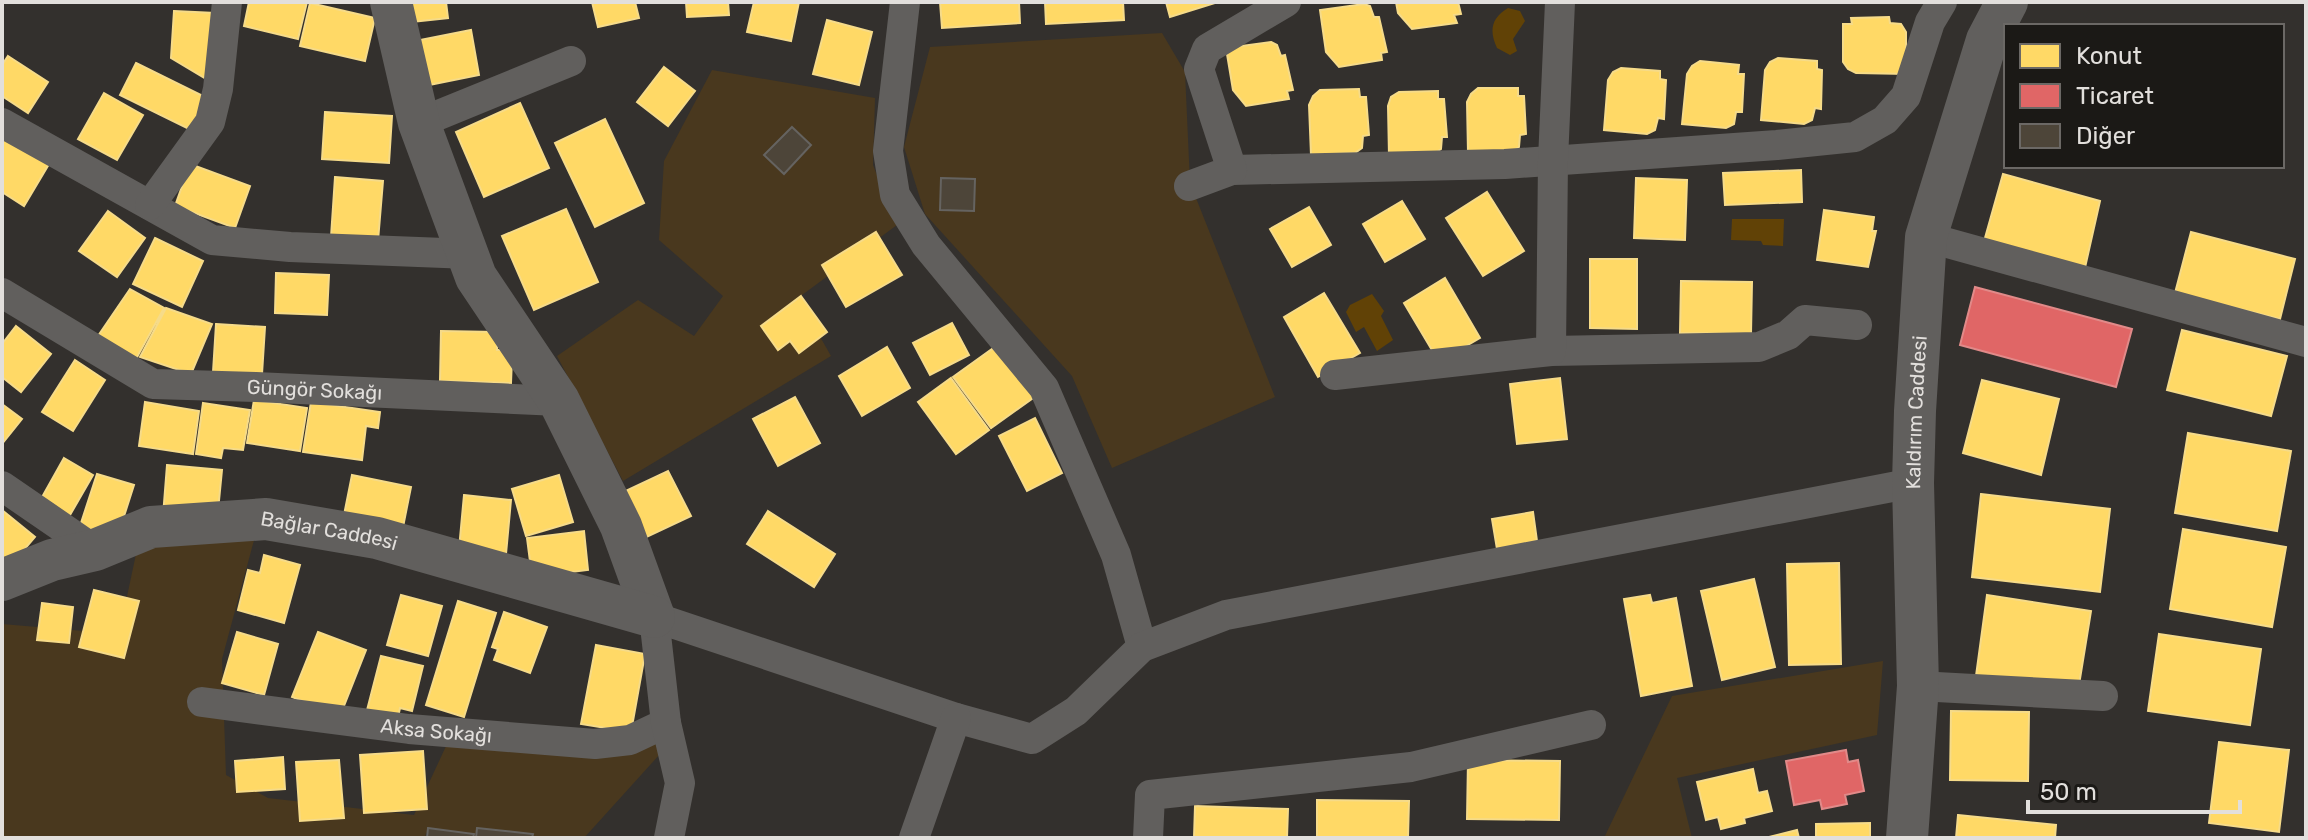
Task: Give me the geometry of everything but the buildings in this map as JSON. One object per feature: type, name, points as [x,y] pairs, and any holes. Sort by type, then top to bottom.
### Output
[{"type":"street","points":[[150,205],[210,122],[218,89],[227,2]]},
{"type":"street","points":[[391,2],[419,123],[476,277],[559,401],[621,526],[654,617],[666,723],[680,783],[669,838]]},
{"type":"street","points":[[1551,351],[1553,160],[1560,2]]},
{"type":"street","points":[[1189,186],[1232,170],[1505,164],[1855,137],[1885,120],[1906,96],[1930,22],[1942,2]]},
{"type":"street","name":"Kaldırım Caddesi","points":[[1907,838],[1918,686],[1913,483],[1926,237],[1987,40],[2007,2]]},
{"type":"street","points":[[1232,170],[1199,69],[1207,49],[1282,3]]},
{"type":"street","points":[[900,5],[888,151],[895,195],[926,245],[1044,388],[1116,555],[1142,647]]},
{"type":"street","points":[[419,123],[571,61]]},
{"type":"street","points":[[2,123],[212,240],[290,247],[470,254]]},
{"type":"street","points":[[1926,237],[2306,342]]},
{"type":"street","name":"Güngör Sokağı","points":[[2,293],[153,384],[559,401]]},
{"type":"street","points":[[1335,375],[1551,351],[1759,347],[1788,335],[1805,320],[1857,325]]},
{"type":"street","points":[[654,617],[956,718],[1032,739],[1076,711],[1142,647],[1226,615],[1913,483]]},
{"type":"street","points":[[2,486],[95,550]]},
{"type":"street","name":"Bağlar Caddesi","points":[[2,580],[52,560],[95,550],[151,527],[266,519],[377,538],[654,617]]},
{"type":"street","points":[[1918,686],[2103,696]]},
{"type":"street","name":"Aksa Sokağı","points":[[202,702],[409,729],[595,744],[630,740],[666,723]]},
{"type":"street","points":[[914,838],[956,718]]},
{"type":"street","points":[[1148,838],[1150,795],[1411,767],[1591,725]]},
{"type":"shaded area","points":[[1508,8],[1520,11],[1525,21],[1513,39],[1517,51],[1510,55],[1497,48],[1492,31],[1498,16]]},
{"type":"shaded area","points":[[1162,33],[1185,72],[1190,183],[1275,397],[1112,468],[1072,376],[925,214],[904,147],[930,47]]},
{"type":"shaded area","points":[[712,70],[875,98],[873,165],[897,225],[798,298],[831,356],[623,481],[557,356],[638,300],[694,336],[723,296],[659,240],[664,161]]},
{"type":"shaded area","points":[[1732,219],[1784,219],[1783,246],[1763,245],[1761,241],[1731,240]]},
{"type":"shaded area","points":[[1372,294],[1384,311],[1381,316],[1393,340],[1377,351],[1364,327],[1356,332],[1346,312],[1350,305]]},
{"type":"shaded area","points":[[257,529],[222,659],[226,775],[268,798],[414,815],[454,729],[670,743],[584,838],[481,838],[426,833],[425,838],[2,838],[2,624],[119,634],[139,540]]},
{"type":"shaded area","points":[[1883,661],[1877,735],[1677,778],[1692,838],[1604,838],[1672,696]]}]
